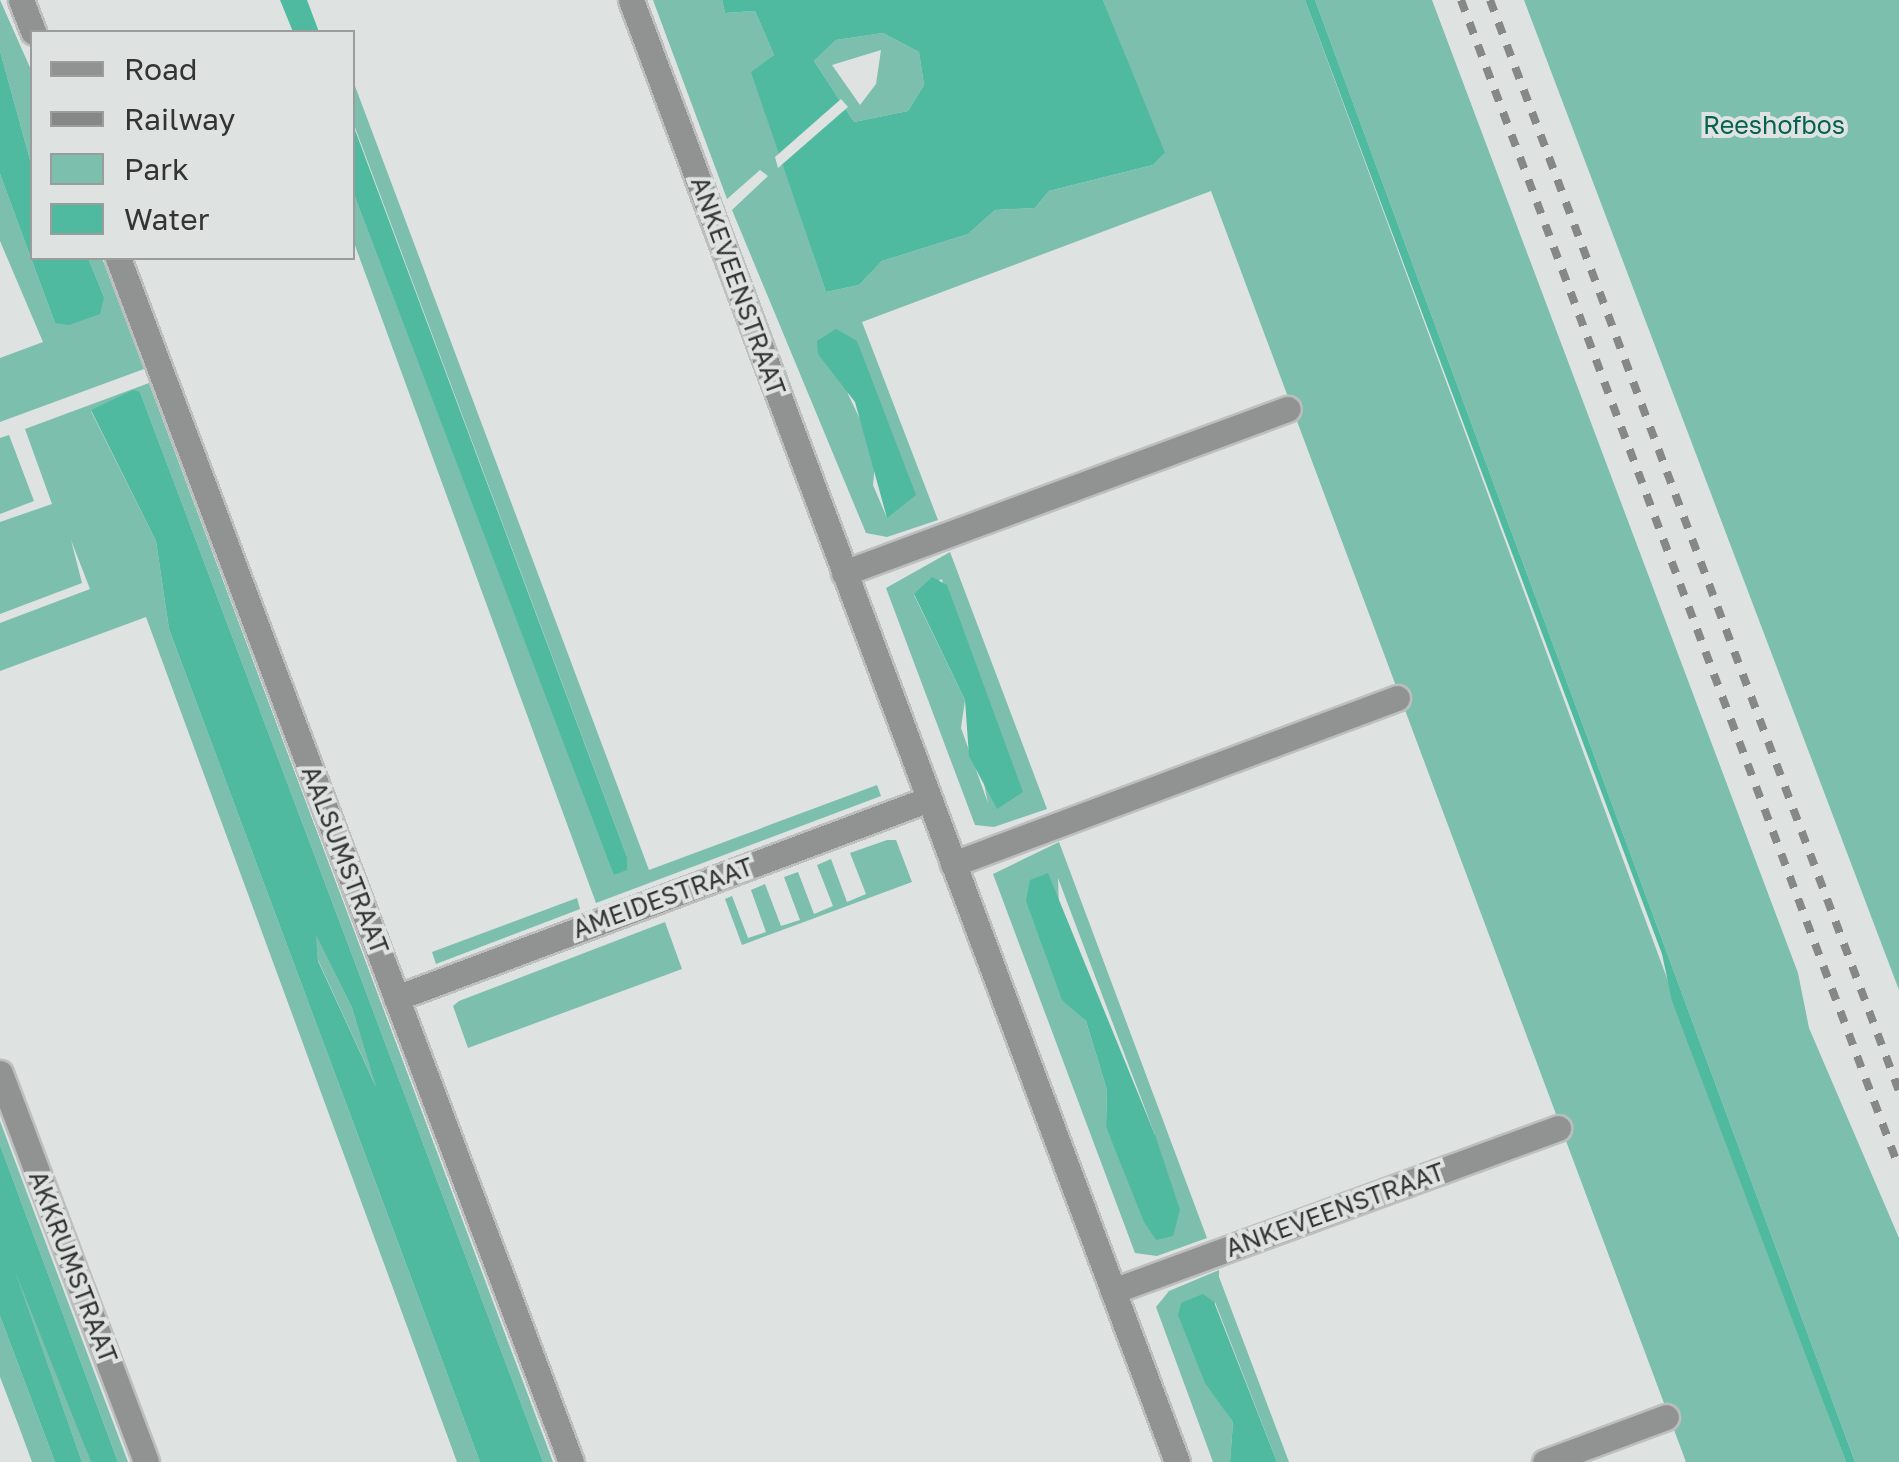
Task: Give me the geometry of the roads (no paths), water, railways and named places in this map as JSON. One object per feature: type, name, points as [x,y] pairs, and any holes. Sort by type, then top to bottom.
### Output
[{"type":"street","points":[[21,0],[32,30]]},
{"type":"street","name":"ANKEVEENSTRAAT","points":[[631,0],[1177,1462]]},
{"type":"street","name":"AALSUMSTRAAT","points":[[119,260],[571,1462]]},
{"type":"street","points":[[844,573],[1288,409]]},
{"type":"street","points":[[953,864],[1396,698]]},
{"type":"street","name":"AMEIDESTRAAT","points":[[396,998],[929,799]]},
{"type":"street","name":"AKKRUMSTRAAT","points":[[0,1073],[146,1462]]},
{"type":"street","name":"ANKEVEENSTRAAT","points":[[1112,1292],[1558,1128]]},
{"type":"street","points":[[1545,1462],[1666,1417]]},
{"type":"water","points":[[280,0],[307,0],[318,30],[292,30]]},
{"type":"water","points":[[722,0],[1103,0],[1165,153],[1153,165],[1049,191],[1035,208],[995,210],[968,234],[882,261],[859,285],[826,292],[751,72],[774,55],[755,11],[725,13]],"holes":[[[883,33],[919,52],[924,85],[908,111],[854,122],[814,61],[836,40]]]},
{"type":"water","points":[[1305,0],[1315,0],[1855,1462],[1846,1462],[1672,1001],[1662,954]]},
{"type":"water","points":[[0,51],[30,160],[30,255],[0,174]]},
{"type":"water","points":[[355,130],[627,857],[627,870],[614,875],[355,197]]},
{"type":"water","points":[[32,260],[89,260],[104,297],[100,314],[69,325],[55,323]]},
{"type":"water","points":[[836,329],[857,341],[916,495],[887,518],[855,402],[818,354],[817,341]]},
{"type":"water","points":[[133,390],[140,392],[543,1462],[480,1462],[169,629],[156,541],[91,410]],"holes":[[[316,935],[352,1008],[376,1087],[318,961]]]},
{"type":"water","points":[[932,577],[947,585],[1023,792],[997,809],[969,756],[965,700],[914,594]]},
{"type":"water","points":[[1048,873],[1155,1135],[1180,1210],[1173,1236],[1156,1240],[1144,1222],[1106,1127],[1107,1090],[1086,1021],[1062,1000],[1026,901],[1030,880]]},
{"type":"water","points":[[0,1145],[118,1462],[91,1462],[15,1271],[82,1462],[55,1462],[0,1316]]},
{"type":"water","points":[[1203,1294],[1214,1302],[1277,1462],[1230,1462],[1233,1422],[1205,1383],[1178,1315],[1181,1303]]},
{"type":"railway","points":[[1461,0],[1899,1168]]},
{"type":"railway","points":[[1490,0],[1899,1091]]},
{"type":"park label","name":"Reeshofbos","points":[[1774,125]]}]
